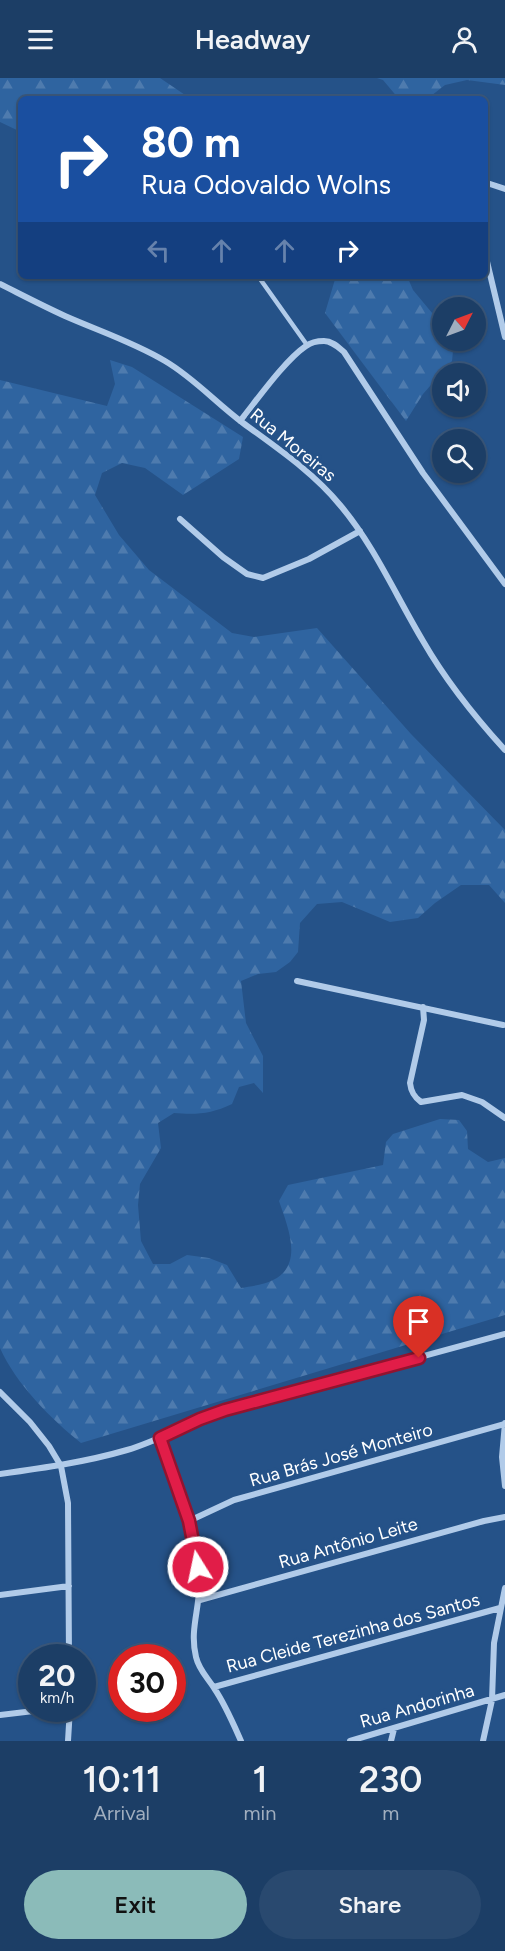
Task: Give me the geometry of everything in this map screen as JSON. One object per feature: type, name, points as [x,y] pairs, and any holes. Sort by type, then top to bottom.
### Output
[{"type":"street","points":[[488,183],[505,189]]},
{"type":"street","points":[[488,266],[505,337]]},
{"type":"street","name":"Rua Moreiras","points":[[0,284],[164,360],[189,376],[240,421],[316,479],[340,504],[360,531],[435,660],[479,721],[505,750]]},
{"type":"street","points":[[240,421],[307,345],[327,340],[344,352],[423,473],[505,584]]},
{"type":"street","points":[[180,519],[223,557],[247,574],[263,578],[309,559],[360,531]]},
{"type":"street","points":[[297,981],[503,1025]]},
{"type":"street","points":[[423,1007],[424,1020],[410,1083],[415,1098],[421,1102],[430,1102],[449,1096],[462,1095],[482,1101],[505,1118]]},
{"type":"street","points":[[0,1474],[61,1466],[126,1450],[225,1410],[505,1334]]},
{"type":"street","points":[[0,1392],[30,1422],[61,1466],[68,1503],[69,1644]]},
{"type":"street","points":[[505,1424],[502,1457],[505,1486]]},
{"type":"street","name":"Rua Brás José Monteiro","points":[[189,1521],[234,1500],[505,1424]]},
{"type":"street","points":[[160,1438],[189,1521],[196,1554],[200,1600],[193,1636],[196,1658],[203,1674],[214,1687],[241,1741]]},
{"type":"street","name":"Rua Antônio Leite","points":[[200,1600],[505,1517]]},
{"type":"street","points":[[0,1595],[69,1586]]},
{"type":"street","points":[[483,1741],[492,1700],[494,1643],[505,1588]]},
{"type":"street","name":"Rua Cleide Terezinha dos Santos","points":[[214,1687],[500,1608]]},
{"type":"street","name":"Rua Andorinha","points":[[350,1741],[394,1730],[505,1695]]},
{"type":"street","points":[[0,1715],[18,1713]]},
{"type":"street","points":[[68,1741],[69,1722]]},
{"type":"street","points":[[391,1741],[394,1730]]},
{"type":"lane","points":[[260,279],[307,345]]},
{"type":"green space","points":[[0,78],[160,78],[187,96],[18,96],[18,131],[0,122]]},
{"type":"green space","points":[[377,78],[505,78],[505,85],[467,80],[445,85],[431,96],[396,96],[383,80]]},
{"type":"green space","points":[[335,279],[408,279],[413,290],[432,313],[432,351],[453,351],[450,363],[432,363],[432,384],[406,421],[325,313]]},
{"type":"green space","points":[[110,360],[132,367],[243,437],[239,459],[183,495],[145,468],[122,463],[102,473],[95,495],[119,535],[149,570],[232,633],[254,637],[317,628],[411,734],[505,830],[505,903],[489,885],[461,885],[418,918],[390,922],[342,902],[317,904],[300,923],[298,952],[290,962],[276,972],[258,974],[241,981],[246,1023],[263,1056],[263,1093],[254,1083],[239,1087],[232,1104],[203,1113],[174,1113],[158,1123],[161,1148],[140,1184],[138,1205],[141,1241],[153,1264],[170,1264],[187,1255],[209,1258],[227,1265],[241,1288],[269,1282],[283,1273],[289,1265],[291,1255],[289,1233],[279,1201],[288,1185],[383,1165],[386,1142],[393,1134],[440,1119],[459,1120],[467,1131],[468,1149],[488,1162],[505,1158],[505,1315],[81,1443],[35,1400],[15,1375],[0,1348],[0,380],[107,406],[115,384]]},
{"type":"route","points":[[198,1567],[189,1521],[160,1438],[225,1410],[419,1358]]}]
